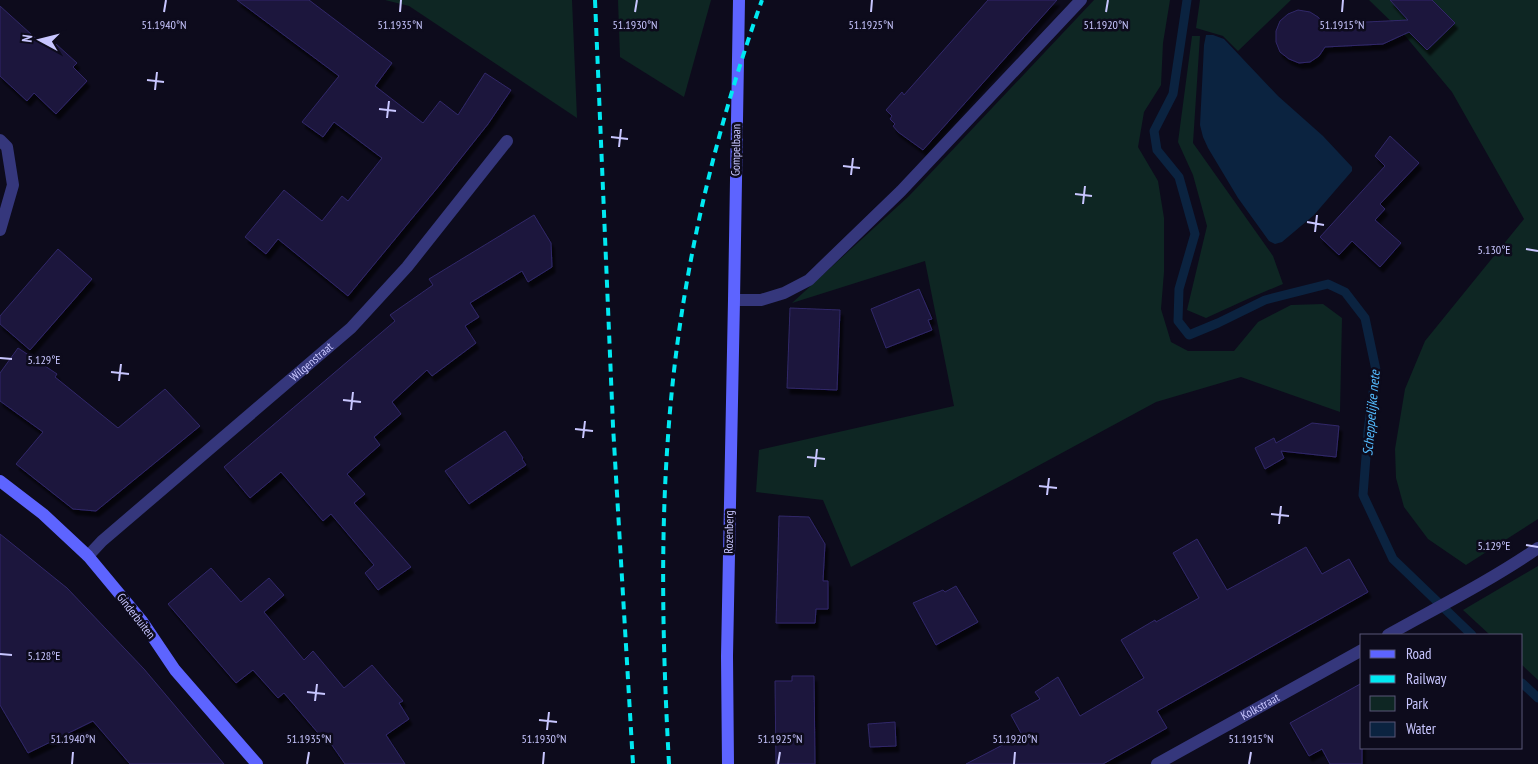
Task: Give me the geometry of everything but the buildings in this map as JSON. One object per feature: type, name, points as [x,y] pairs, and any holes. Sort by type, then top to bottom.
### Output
[{"type":"street","name":"Gompelbaan","points":[[734,300],[739,0]]},
{"type":"street","points":[[734,300],[761,300],[784,293],[809,280],[901,191],[1081,0]]},
{"type":"street","points":[[0,140],[7,147],[14,185],[0,230]]},
{"type":"street","name":"Wilgenstraat","points":[[88,556],[102,541],[350,328],[408,267],[507,141]]},
{"type":"street","name":"Rozenberg","points":[[728,764],[727,646],[734,300]]},
{"type":"street","name":"Ginderbuiten","points":[[0,481],[43,514],[88,556],[142,621],[175,670],[258,764]]},
{"type":"street","points":[[1390,634],[1503,572],[1538,548]]},
{"type":"street","name":"Kolkstraat","points":[[1157,764],[1360,651]]},
{"type":"green space","points":[[385,0],[572,0],[577,118],[409,6]]},
{"type":"green space","points":[[618,0],[711,0],[684,97],[620,57]]},
{"type":"green space","points":[[1094,0],[1170,0],[1163,43],[1161,85],[1144,112],[1138,147],[1158,181],[1164,218],[1164,272],[1161,309],[1171,342],[1188,351],[1234,351],[1258,322],[1291,305],[1323,304],[1342,318],[1340,412],[1241,377],[1156,402],[851,567],[823,500],[756,492],[759,450],[954,406],[925,261],[792,303],[909,196]]},
{"type":"green space","points":[[1200,0],[1291,0],[1238,51],[1223,36],[1196,28]]},
{"type":"green space","points":[[1369,0],[1538,0],[1538,519],[1466,565],[1428,539],[1404,507],[1396,478],[1395,449],[1405,389],[1425,341],[1524,219],[1452,92],[1402,32]]},
{"type":"green space","points":[[1192,36],[1200,36],[1193,143],[1273,256],[1283,284],[1206,318],[1187,310],[1207,226],[1193,175],[1178,142]]},
{"type":"green space","points":[[1538,566],[1538,680],[1523,666],[1523,634],[1489,634],[1463,610]]},
{"type":"water","points":[[1206,35],[1213,35],[1224,39],[1278,96],[1323,136],[1352,167],[1352,171],[1314,215],[1282,242],[1275,244],[1269,241],[1238,198],[1203,137],[1200,125]]},
{"type":"waterway","name":"Scheppelijke nete","points":[[1187,0],[1173,94],[1154,131],[1157,150],[1179,177],[1195,234],[1179,289],[1178,321],[1189,335],[1265,300],[1328,284],[1345,292],[1365,318],[1376,370],[1368,431],[1363,495],[1393,559],[1471,634]]},
{"type":"waterway","name":"Scheppelijke nete","points":[[1523,684],[1538,698]]},
{"type":"railway","points":[[595,0],[613,426],[633,764]]},
{"type":"railway","points":[[669,764],[665,682],[663,560],[668,437],[673,381],[689,270],[700,215],[728,106],[762,0]]}]
